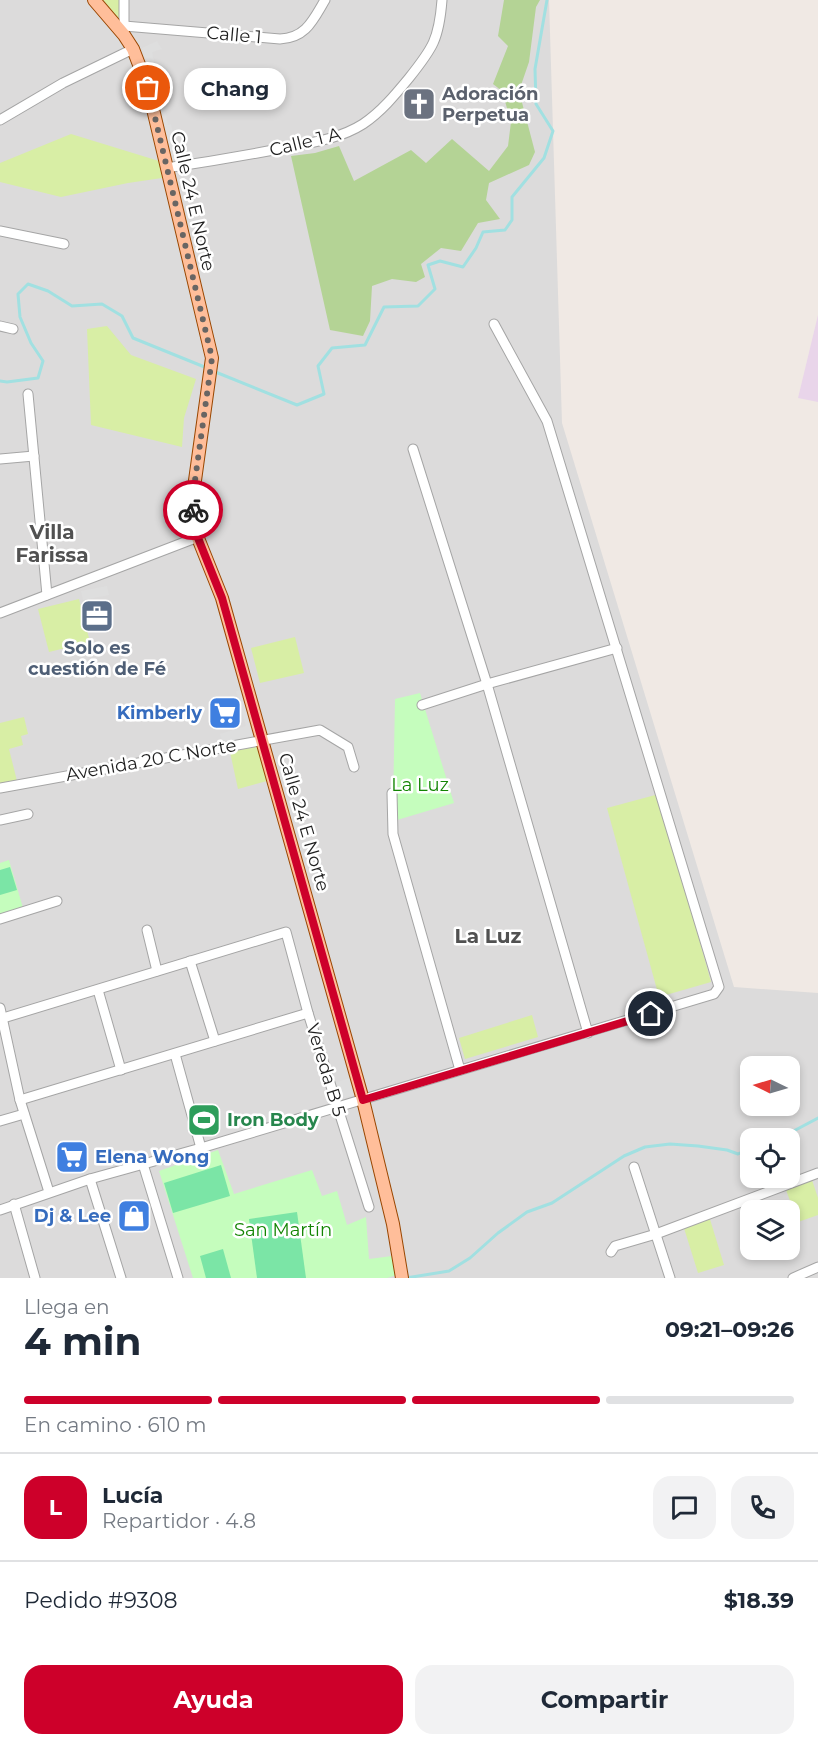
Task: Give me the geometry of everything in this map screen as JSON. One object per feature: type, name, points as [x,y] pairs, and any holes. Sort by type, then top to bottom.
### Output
[{"type":"main road","points":[[94,0],[124,30]]},
{"type":"main road","name":"Calle 24 E Norte","points":[[124,30],[134,49],[148,88],[212,358],[192,502],[194,528],[222,598],[363,1100],[390,1214],[401,1275]]},
{"type":"street","points":[[124,0],[124,30]]},
{"type":"street","name":"Calle 1","points":[[124,30],[289,39],[306,30],[326,0]]},
{"type":"street","name":"Calle 1 A","points":[[166,168],[243,156],[333,138],[364,123],[397,94],[434,44],[440,24],[442,0]]},
{"type":"street","points":[[0,120],[63,84],[134,49]]},
{"type":"street","points":[[0,231],[64,244]]},
{"type":"street","points":[[0,1210],[90,1179],[363,1100],[714,994],[719,987],[548,421],[494,324]]},
{"type":"street","points":[[0,326],[13,329]]},
{"type":"street","points":[[28,394],[47,595]]},
{"type":"street","points":[[412,449],[487,684],[588,1033]]},
{"type":"street","points":[[0,459],[34,456]]},
{"type":"street","points":[[0,613],[198,537]]},
{"type":"street","points":[[422,705],[487,684],[617,648]]},
{"type":"street","name":"Avenida 20 C Norte","points":[[0,788],[320,730],[348,747],[354,767]]},
{"type":"street","points":[[392,793],[393,834],[460,1070]]},
{"type":"street","points":[[0,820],[28,814]]},
{"type":"street","points":[[0,919],[57,901]]},
{"type":"street","points":[[147,930],[157,971]]},
{"type":"street","name":"Vereda B 5","points":[[190,961],[286,932],[308,1013],[369,1207]]},
{"type":"street","points":[[1,1019],[190,961],[215,1041]]},
{"type":"street","points":[[98,990],[121,1070]]},
{"type":"street","points":[[0,1008],[20,1100],[49,1192]]},
{"type":"street","points":[[20,1100],[308,1013]]},
{"type":"street","points":[[175,1054],[201,1148]]},
{"type":"street","points":[[0,1121],[24,1114]]},
{"type":"street","points":[[143,1164],[178,1278]]},
{"type":"street","points":[[634,1167],[670,1278]]},
{"type":"street","points":[[611,1252],[615,1246],[656,1234],[818,1173]]},
{"type":"street","points":[[90,1179],[121,1278]]},
{"type":"street","points":[[14,1204],[36,1278]]},
{"type":"street","points":[[793,1278],[818,1267]]},
{"type":"shaded area","points":[[0,0],[549,0],[562,423],[734,987],[818,993],[818,1278],[0,1278]]},
{"type":"shaded area","points":[[157,41],[162,49],[152,52],[168,125],[171,124],[179,158],[172,160],[142,48]]},
{"type":"shaded area","points":[[818,315],[818,402],[798,398]]},
{"type":"shaded area","points":[[107,586],[109,595],[83,600],[81,591]]},
{"type":"shaded area","points":[[245,688],[258,734],[223,744],[220,734],[246,726],[236,691]]},
{"type":"shaded area","points":[[352,1077],[357,1094],[339,1099],[334,1083]]},
{"type":"green space","points":[[103,0],[119,0],[119,19]]},
{"type":"green space","points":[[504,0],[540,0],[536,7],[529,62],[519,91],[535,152],[529,165],[489,183],[486,200],[500,219],[478,223],[461,251],[441,248],[421,264],[425,277],[416,282],[392,279],[372,286],[370,321],[363,336],[330,330],[291,156],[315,153],[339,146],[354,181],[411,150],[426,163],[452,139],[489,171],[508,146],[511,122],[502,91],[493,84],[508,46],[498,36]]},
{"type":"green space","points":[[71,134],[159,161],[162,178],[61,197],[0,182],[0,163]]},
{"type":"green space","points":[[107,326],[131,355],[196,379],[184,418],[182,447],[91,425],[87,329]]},
{"type":"green space","points":[[79,599],[90,642],[49,652],[38,609]]},
{"type":"green space","points":[[295,637],[304,673],[260,683],[251,648]]},
{"type":"green space","name":"La Luz","points":[[420,693],[454,803],[397,820],[396,806],[393,806],[395,699]]},
{"type":"green space","points":[[24,717],[28,734],[21,736],[23,745],[9,749],[17,781],[0,786],[0,723]]},
{"type":"green space","points":[[258,746],[267,781],[238,789],[230,752]]},
{"type":"green space","points":[[659,794],[711,982],[659,997],[607,808]]},
{"type":"green space","points":[[9,860],[23,908],[0,915],[0,863]]},
{"type":"green space","points":[[10,867],[17,890],[0,895],[0,870]]},
{"type":"green space","points":[[532,1015],[538,1037],[465,1059],[459,1038]]},
{"type":"green space","name":"San Martín","points":[[218,1150],[234,1194],[312,1170],[322,1196],[337,1191],[347,1225],[366,1217],[369,1259],[392,1256],[397,1275],[387,1278],[193,1278],[159,1171]]},
{"type":"green space","points":[[221,1165],[230,1196],[173,1213],[164,1183]]},
{"type":"green space","points":[[812,1180],[818,1198],[818,1215],[800,1221],[800,1200],[790,1200],[786,1190],[800,1188],[800,1185]]},
{"type":"green space","points":[[297,1212],[306,1278],[257,1278],[249,1219]]},
{"type":"green space","points":[[709,1216],[724,1265],[698,1273],[683,1225]]},
{"type":"green space","points":[[223,1249],[231,1278],[206,1278],[200,1256]]},
{"type":"waterway","points":[[213,371],[297,405],[324,394],[318,366],[332,348],[365,345],[384,307],[418,306],[435,289],[428,265],[440,261],[463,267],[476,248],[483,232],[505,230],[512,220],[512,197],[544,158],[553,131],[536,104],[535,69],[547,0]]},
{"type":"waterway","points":[[0,381],[38,378],[43,361],[31,343],[20,317],[18,294],[28,284],[48,291],[72,306],[102,304],[122,316],[133,338],[207,368]]},
{"type":"waterway","points":[[799,1128],[818,1118]]},
{"type":"waterway","points":[[406,1278],[449,1271],[470,1258],[498,1233],[527,1212],[552,1203],[624,1156],[645,1147],[670,1144],[740,1153]]},
{"type":"way so far","points":[[148,88],[212,358],[192,502],[193,510]]},
{"type":"place","name":"Chang","points":[[148,88]]},
{"type":"place","name":"Adoración Perpetua","points":[[419,104]]},
{"type":"place","name":"Solo es cuestión de Fé","points":[[97,616]]},
{"type":"place","name":"Kimberly","points":[[225,713]]},
{"type":"place","name":"Iron Body","points":[[204,1120]]},
{"type":"place","name":"Elena Wong","points":[[72,1157]]},
{"type":"place","name":"Dj & Lee","points":[[134,1216]]},
{"type":"district","name":"Villa Farissa","points":[[52,544]]},
{"type":"district","name":"La Luz","points":[[488,936]]},
{"type":"route","points":[[193,510],[194,528],[222,598],[363,1100],[651,1014]]}]
